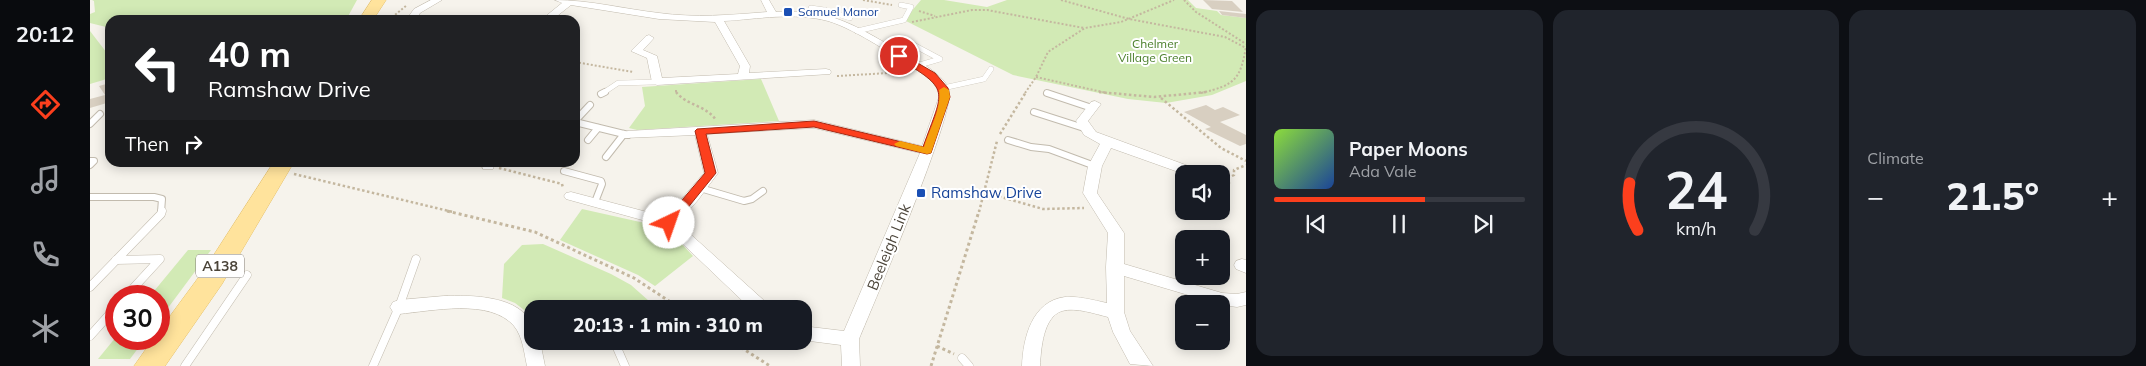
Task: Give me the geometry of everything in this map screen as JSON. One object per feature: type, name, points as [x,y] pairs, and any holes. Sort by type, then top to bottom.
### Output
[{"type":"main road","name":"A138","points":[[149,366],[213,277],[282,167]]},
{"type":"street","points":[[414,15],[417,11],[438,0]]},
{"type":"street","points":[[623,10],[633,0]]},
{"type":"street","points":[[765,0],[772,14]]},
{"type":"street","points":[[551,15],[564,1],[668,17],[694,19],[818,11],[858,31],[932,75],[944,88]]},
{"type":"street","points":[[718,18],[745,66],[743,77]]},
{"type":"street","points":[[650,38],[636,51],[652,56],[656,77],[675,80],[826,72]]},
{"type":"street","name":"Beeleigh Link","points":[[850,366],[850,338],[888,250],[927,151],[943,106],[944,88]]},
{"type":"street","points":[[1093,106],[1082,120],[1084,128],[1089,134],[1175,166]]},
{"type":"street","points":[[626,135],[814,124],[927,151]]},
{"type":"street","points":[[669,223],[711,173],[700,131]]},
{"type":"street","points":[[1107,142],[1095,166],[1090,193],[1116,233],[1114,267],[1115,312],[1122,332],[1137,359],[1144,366]]},
{"type":"street","points":[[571,196],[669,223],[752,300]]},
{"type":"street","points":[[1114,267],[1222,299],[1237,301],[1246,298]]},
{"type":"street","points":[[399,307],[471,302],[487,303],[500,307],[512,313],[522,322],[530,334],[535,350],[536,366]]},
{"type":"street","points":[[1031,366],[1038,321],[1052,306],[1073,303],[1115,312]]},
{"type":"street","points":[[812,334],[850,338]]},
{"type":"lane","points":[[858,31],[904,20],[912,7],[901,4]]},
{"type":"lane","points":[[818,11],[850,18]]},
{"type":"lane","points":[[908,42],[940,59],[919,68]]},
{"type":"lane","points":[[944,88],[984,79],[991,69]]},
{"type":"lane","points":[[601,94],[618,83],[656,77]]},
{"type":"lane","points":[[1047,93],[1093,106]]},
{"type":"lane","points":[[580,116],[590,105]]},
{"type":"lane","points":[[1034,112],[1084,128]]},
{"type":"lane","points":[[90,124],[100,114]]},
{"type":"lane","points":[[580,123],[626,135],[606,157]]},
{"type":"lane","points":[[588,140],[598,128]]},
{"type":"lane","points":[[1008,140],[1049,150],[1095,166]]},
{"type":"lane","points":[[564,171],[601,180],[600,190],[595,202]]},
{"type":"lane","points":[[700,188],[744,201],[752,199],[763,191]]},
{"type":"lane","points":[[90,197],[154,196],[162,200],[164,206],[161,214],[90,287]]},
{"type":"lane","points":[[116,260],[160,259],[136,285]]},
{"type":"lane","points":[[373,366],[399,307],[416,259]]},
{"type":"lane","points":[[185,366],[247,275]]},
{"type":"lane","points":[[90,336],[105,319]]},
{"type":"lane","points":[[618,350],[625,366]]},
{"type":"lane","points":[[962,358],[969,366]]},
{"type":"path","points":[[862,0],[937,16]]},
{"type":"path","points":[[1061,0],[1130,19],[1238,38]]},
{"type":"path","points":[[1184,0],[1196,12],[1246,44]]},
{"type":"path","points":[[395,15],[408,4]]},
{"type":"path","points":[[909,23],[972,10],[987,10],[1085,28]]},
{"type":"path","points":[[1036,77],[1126,97],[1161,98],[1205,92],[1225,85],[1240,72],[1246,48],[1225,37]]},
{"type":"path","points":[[580,63],[656,77]]},
{"type":"path","points":[[826,72],[838,76],[919,68]]},
{"type":"path","points":[[675,80],[676,93],[693,105],[711,112],[719,124],[726,129]]},
{"type":"path","points":[[1161,98],[1221,148],[1246,161]]},
{"type":"path","points":[[1230,176],[1234,175],[1234,170],[1246,165]]},
{"type":"path","points":[[282,167],[535,232],[634,278],[667,300]]},
{"type":"path","points":[[499,167],[562,184],[564,191],[571,196]]},
{"type":"path","points":[[984,195],[1001,197],[1043,209],[1084,208],[1097,204]]},
{"type":"path","points":[[937,346],[962,358]]},
{"type":"path","points":[[746,350],[770,366]]},
{"type":"green space","points":[[92,0],[357,0],[349,15],[105,15],[105,27],[90,23],[90,14],[95,12],[94,1]]},
{"type":"green space","name":"Chelmer Village Green","points":[[921,0],[944,0],[987,7],[1007,0],[1188,0],[1196,8],[1217,11],[1221,15],[1246,18],[1246,81],[1212,95],[1166,103],[1128,99],[1013,75],[904,20]]},
{"type":"green space","points":[[90,31],[105,50],[105,80],[90,84]]},
{"type":"green space","points":[[761,79],[779,121],[637,130],[629,128],[645,106],[642,87]]},
{"type":"green space","points":[[582,209],[667,228],[693,256],[655,286],[638,275],[560,240]]},
{"type":"green space","points":[[543,244],[611,274],[631,285],[648,300],[524,300],[524,310],[515,303],[502,298],[504,264],[522,245]]},
{"type":"green space","points":[[188,250],[211,250],[170,305],[170,285],[159,285]]},
{"type":"green space","points":[[105,350],[137,350],[130,359],[98,359]]},
{"type":"building","points":[[1203,0],[1232,1],[1243,12],[1212,9]]},
{"type":"building","points":[[1219,11],[1246,14],[1246,18],[1222,15]]},
{"type":"building","points":[[105,84],[105,95],[99,86]]},
{"type":"building","points":[[105,95],[105,104],[90,108],[90,99]]},
{"type":"building","points":[[1206,105],[1215,110],[1223,107],[1240,115],[1220,122],[1246,135],[1246,144],[1240,146],[1205,129],[1211,127],[1184,112]]},
{"type":"slow traffic","points":[[900,144],[927,151],[943,106],[944,90]]},
{"type":"place","name":"Samuel Manor","points":[[788,12]]},
{"type":"place","name":"Ramshaw Drive","points":[[921,193]]},
{"type":"route","points":[[669,223],[693,197],[711,173],[700,131],[814,124],[927,151],[943,106],[944,88],[932,75],[899,56]]}]
